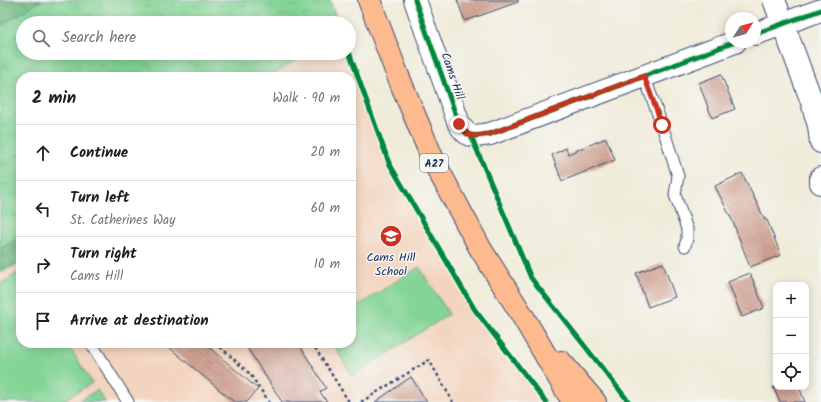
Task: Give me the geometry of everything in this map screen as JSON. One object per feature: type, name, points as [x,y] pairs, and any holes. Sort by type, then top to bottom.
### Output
[{"type":"main road","name":"A27","points":[[369,0],[398,76],[434,162],[480,248],[522,315],[573,402]]},
{"type":"main road","name":"A27","points":[[522,315],[595,402]]},
{"type":"street","name":"Cams Hill","points":[[415,0],[459,124],[465,134],[471,136],[490,134],[644,76]]},
{"type":"street","points":[[774,0],[811,99],[819,126],[821,142]]},
{"type":"street","points":[[761,32],[821,10]]},
{"type":"street","points":[[644,76],[725,45]]},
{"type":"street","points":[[821,178],[821,183]]},
{"type":"lane","points":[[644,76],[662,125],[678,176],[675,195],[686,229],[687,239],[685,246]]},
{"type":"lane","points":[[94,348],[128,402]]},
{"type":"path","points":[[221,348],[250,374],[269,402]]},
{"type":"path","points":[[315,348],[349,402]]},
{"type":"path","points":[[361,402],[429,360],[453,402]]},
{"type":"shaded area","name":"Cams Hill School","points":[[42,0],[330,0],[336,16],[16,16]]},
{"type":"shaded area","name":"Cams Hill School","points":[[16,16],[16,60],[352,60],[389,163],[475,310],[545,402],[0,402],[0,26]]},
{"type":"green space","points":[[0,0],[330,0],[336,16],[16,16],[16,60],[296,60],[278,72],[16,72],[16,239],[0,249]]},
{"type":"green space","points":[[0,0],[42,0],[16,16],[0,26]]},
{"type":"green space","points":[[16,239],[16,265],[0,273],[0,249]]},
{"type":"green space","points":[[419,267],[449,314],[352,376],[336,348],[356,348],[356,307]]},
{"type":"green space","points":[[16,274],[16,348],[70,348],[92,383],[61,402],[0,402],[0,284]]},
{"type":"green space","points":[[97,390],[105,402],[78,402]]},
{"type":"building","points":[[457,0],[518,0],[518,2],[465,21]]},
{"type":"building","points":[[721,74],[735,109],[712,118],[699,83]]},
{"type":"building","points":[[606,138],[615,160],[562,181],[552,155],[566,148],[568,154]]},
{"type":"building","points":[[742,173],[765,220],[767,220],[781,255],[750,267],[733,222],[715,186]]},
{"type":"building","points":[[663,263],[675,297],[648,307],[636,273]]},
{"type":"building","points":[[750,273],[764,308],[742,317],[728,282]]},
{"type":"building","points":[[170,348],[210,348],[258,389],[247,402],[234,402]]},
{"type":"building","points":[[301,348],[326,388],[320,392],[327,402],[282,402],[248,349]]},
{"type":"building","points":[[411,377],[427,402],[375,402]]},
{"type":"building","points":[[774,390],[800,390],[805,402],[780,402]]},
{"type":"cycle path","points":[[415,0],[459,124],[466,133],[472,136],[490,134],[725,46]]},
{"type":"cycle path","points":[[761,32],[821,10]]},
{"type":"cycle path","points":[[352,60],[389,163],[475,310],[546,402]]},
{"type":"cycle path","points":[[471,136],[531,278],[629,402]]},
{"type":"place","name":"Cams Hill School","points":[[391,236]]},
{"type":"route","points":[[459,124],[465,134],[471,136],[490,134],[644,76],[662,125]]}]
